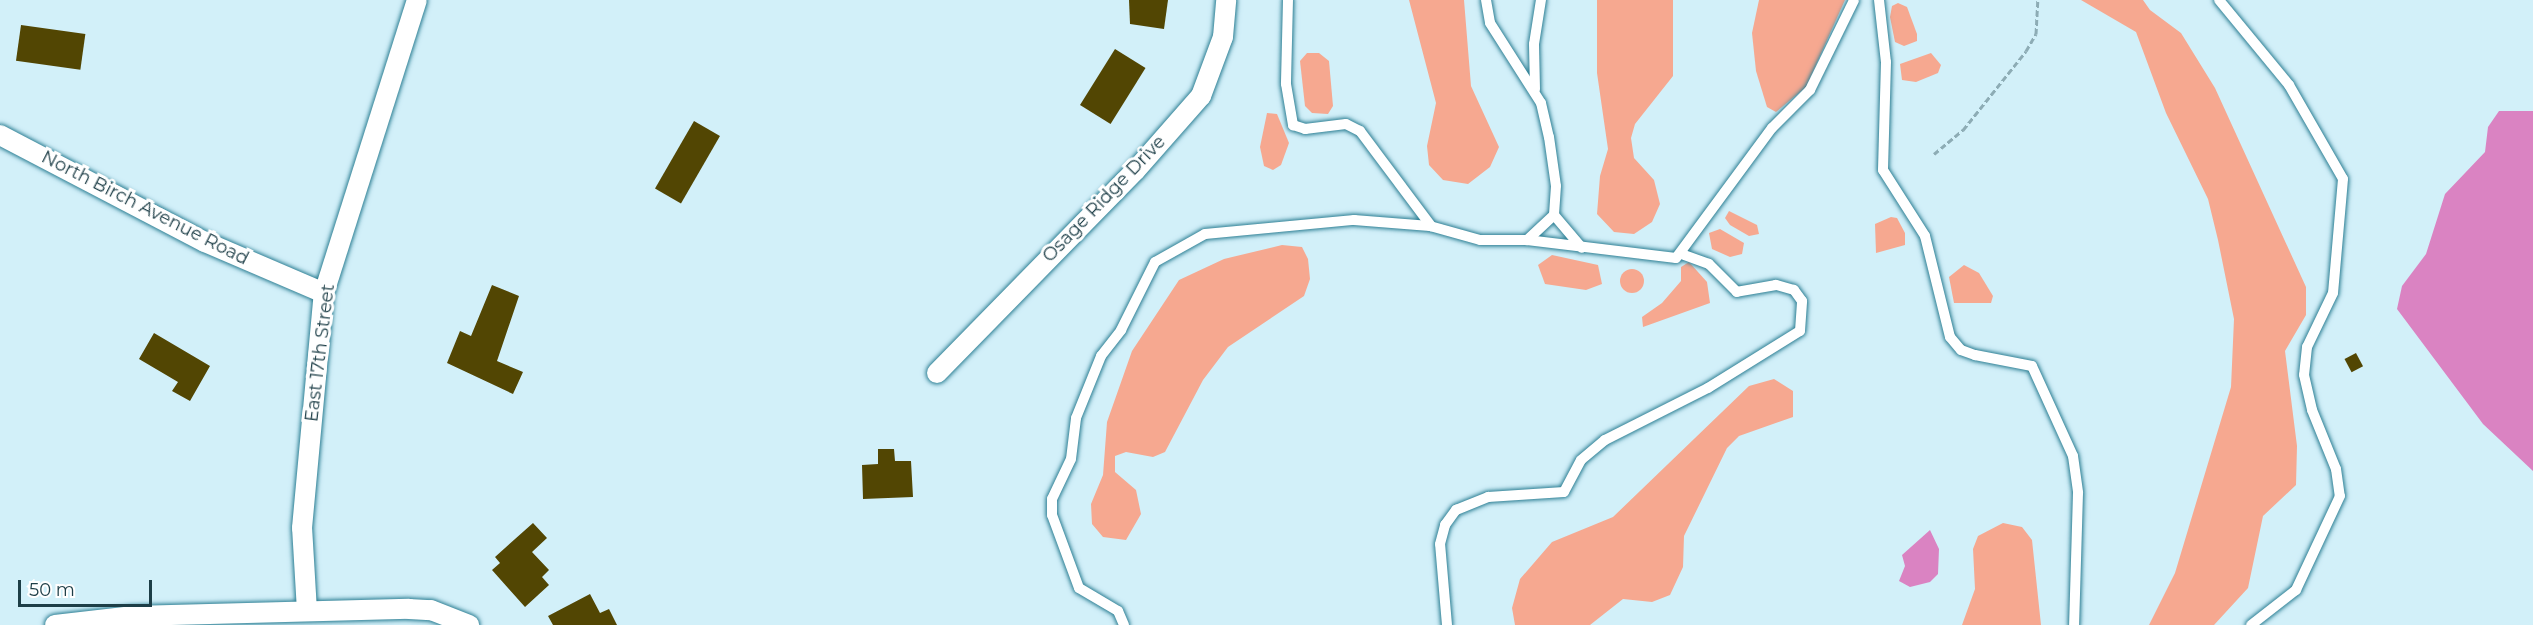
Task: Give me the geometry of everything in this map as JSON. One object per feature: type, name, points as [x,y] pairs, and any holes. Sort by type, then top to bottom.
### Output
[{"type":"street","name":"East 17th Street","points":[[307,610],[302,528],[324,293],[417,0]]},
{"type":"street","name":"Osage Ridge Drive","points":[[937,373],[1135,171],[1201,96],[1223,37],[1226,0]]},
{"type":"street","name":"North Birch Avenue Road","points":[[0,135],[205,242],[324,293]]},
{"type":"street","points":[[55,625],[133,616],[307,610],[431,610],[469,625]]},
{"type":"lane","points":[[1288,0],[1286,84],[1293,125],[1305,129],[1346,124],[1360,131],[1431,226]]},
{"type":"lane","points":[[1486,0],[1490,23],[1535,90]]},
{"type":"lane","points":[[1541,0],[1534,44],[1535,90],[1551,152],[1554,215],[1582,248]]},
{"type":"lane","points":[[1682,254],[1689,238],[1729,190],[1767,134],[1810,90],[1854,0]]},
{"type":"lane","points":[[1879,0],[1886,62],[1884,171],[1925,236],[1950,337],[1961,350],[1975,355],[2032,366],[2073,456],[2078,493],[2074,625]]},
{"type":"lane","points":[[2219,0],[2289,86],[2343,179],[2333,293],[2307,347],[2304,375],[2312,410],[2336,470],[2340,496],[2296,590],[2251,625]]},
{"type":"lane","points":[[1527,240],[1554,215]]},
{"type":"lane","points":[[1124,625],[1118,611],[1079,588],[1051,507],[1072,454],[1074,424],[1104,350],[1121,330],[1149,267],[1184,243],[1217,232],[1342,220],[1431,226],[1480,240],[1527,240],[1658,259],[1682,254],[1709,264],[1737,292],[1783,285],[1794,290],[1802,301],[1800,332],[1708,388],[1605,440],[1581,460],[1564,492],[1488,497],[1456,510],[1444,525],[1440,544],[1447,625]]},
{"type":"path","points":[[1934,154],[1963,130],[2026,51],[2036,34],[2038,0]]},
{"type":"shaded area","points":[[1409,0],[1464,0],[1471,86],[1499,147],[1490,167],[1468,184],[1443,180],[1429,165],[1427,146],[1436,103]]},
{"type":"shaded area","points":[[1597,0],[1673,0],[1673,76],[1635,124],[1631,138],[1634,158],[1654,180],[1660,204],[1652,222],[1634,234],[1614,232],[1597,214],[1600,176],[1608,149],[1597,73]]},
{"type":"shaded area","points":[[1759,0],[1845,0],[1806,87],[1776,112],[1767,107],[1756,71],[1752,33]]},
{"type":"shaded area","points":[[2081,0],[2143,0],[2150,10],[2181,33],[2215,88],[2306,287],[2306,315],[2285,351],[2297,446],[2296,485],[2263,516],[2248,588],[2214,625],[2149,625],[2175,573],[2231,387],[2234,319],[2218,240],[2208,199],[2166,113],[2136,32]]},
{"type":"shaded area","points":[[1898,3],[1907,7],[1917,34],[1917,41],[1904,46],[1895,42],[1890,17],[1892,6]]},
{"type":"shaded area","points":[[1307,53],[1319,53],[1329,61],[1333,106],[1328,114],[1312,113],[1305,106],[1300,61]]},
{"type":"shaded area","points":[[1931,53],[1941,65],[1938,73],[1916,82],[1902,80],[1900,64]]},
{"type":"shaded area","points":[[2499,111],[2533,111],[2533,471],[2483,424],[2397,309],[2402,286],[2426,254],[2445,194],[2485,152],[2488,127]]},
{"type":"shaded area","points":[[1267,113],[1277,114],[1289,143],[1281,165],[1273,170],[1264,166],[1260,147]]},
{"type":"shaded area","points":[[1729,211],[1757,225],[1759,234],[1749,236],[1730,225],[1725,218]]},
{"type":"shaded area","points":[[1891,217],[1897,218],[1905,233],[1905,245],[1876,253],[1875,224]]},
{"type":"shaded area","points":[[1720,229],[1744,243],[1742,254],[1730,257],[1712,249],[1709,233]]},
{"type":"shaded area","points":[[1282,245],[1302,247],[1308,259],[1310,279],[1304,296],[1228,347],[1203,380],[1165,452],[1153,457],[1126,452],[1115,456],[1115,472],[1136,490],[1141,514],[1126,540],[1103,537],[1092,524],[1091,504],[1103,475],[1107,422],[1132,351],[1179,280],[1224,259]]},
{"type":"shaded area","points":[[1552,255],[1598,265],[1602,284],[1586,290],[1545,284],[1538,265]]},
{"type":"shaded area","points":[[1689,262],[1707,282],[1710,303],[1643,327],[1642,317],[1662,303],[1681,281],[1681,267]]},
{"type":"shaded area","points":[[1964,265],[1979,273],[1993,296],[1991,303],[1954,303],[1949,277]]},
{"type":"shaded area","points":[[1632,269],[1641,272],[1644,281],[1641,290],[1632,293],[1623,290],[1620,281],[1623,272]]},
{"type":"shaded area","points":[[1774,379],[1793,391],[1793,417],[1739,436],[1727,448],[1684,536],[1683,567],[1670,595],[1652,602],[1623,599],[1590,625],[1515,625],[1512,608],[1520,579],[1552,542],[1613,517],[1749,386]]},
{"type":"shaded area","points":[[2003,523],[2022,527],[2032,540],[2041,625],[1962,625],[1975,589],[1973,549],[1978,536]]},
{"type":"shaded area","points":[[1930,530],[1939,549],[1938,574],[1930,582],[1910,587],[1899,581],[1905,566],[1902,555]]},
{"type":"building","points":[[1129,0],[1168,0],[1164,29],[1130,24]]},
{"type":"building","points":[[21,25],[85,34],[80,70],[16,61]]},
{"type":"building","points":[[1115,49],[1146,68],[1111,124],[1080,105]]},
{"type":"building","points":[[694,121],[720,136],[681,204],[655,189]]},
{"type":"building","points":[[492,285],[519,296],[497,361],[523,372],[513,394],[447,363],[460,331],[471,336]]},
{"type":"building","points":[[154,333],[210,366],[190,401],[172,391],[178,382],[139,359]]},
{"type":"building","points":[[2356,353],[2363,366],[2352,372],[2345,359]]},
{"type":"building","points":[[878,449],[894,449],[895,461],[911,461],[913,497],[863,499],[862,465],[878,464]]},
{"type":"building","points":[[533,523],[547,538],[532,552],[549,570],[542,577],[549,585],[525,607],[492,570],[500,563],[495,557]]},
{"type":"building","points":[[590,594],[600,613],[609,609],[617,625],[553,625],[548,616]]}]
